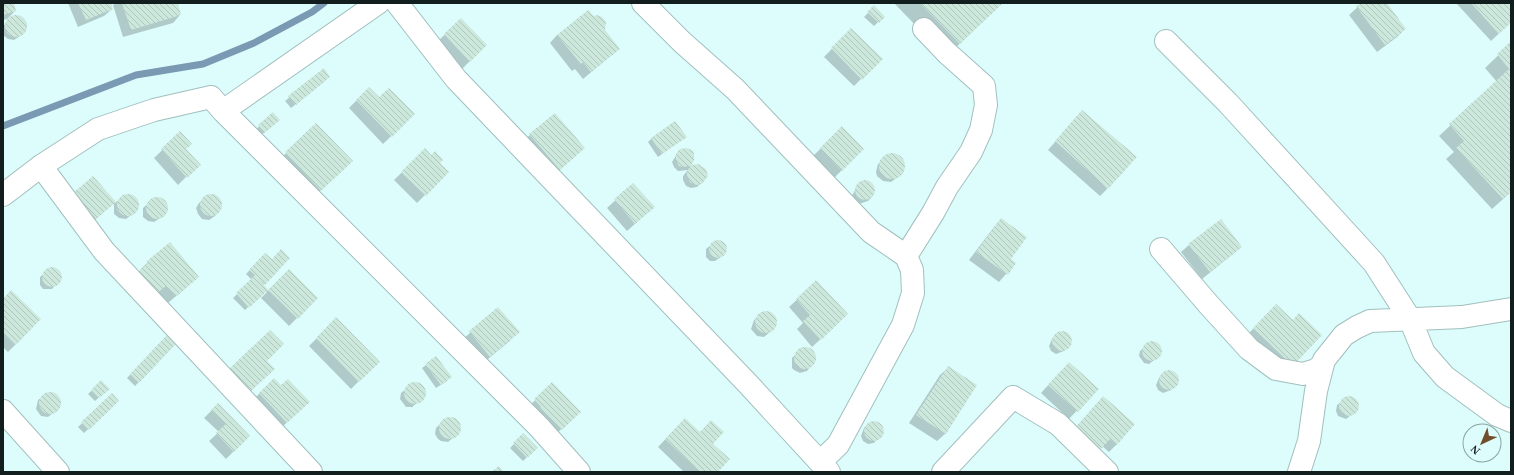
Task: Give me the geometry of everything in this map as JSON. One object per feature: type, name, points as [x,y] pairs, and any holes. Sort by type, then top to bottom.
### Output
[{"type":"street","points":[[223,111],[378,3]]},
{"type":"street","points":[[397,3],[456,79],[749,384],[824,467],[838,445],[903,325],[913,293],[912,270],[906,256],[871,232],[735,89],[682,42],[643,3]]},
{"type":"street","points":[[906,256],[947,187],[971,152],[981,130],[986,105],[984,86],[947,53],[924,29]]},
{"type":"street","points":[[1166,41],[1228,103],[1374,263],[1410,319],[1424,353],[1445,377],[1497,415],[1511,421]]},
{"type":"street","points":[[3,195],[41,166],[98,129],[154,110],[211,96],[223,111],[539,427],[579,472]]},
{"type":"street","points":[[41,166],[104,251],[311,472]]},
{"type":"street","points":[[1161,249],[1249,349],[1276,370],[1303,374],[1316,370],[1323,364]]},
{"type":"street","points":[[1299,472],[1308,441],[1316,391],[1324,360],[1344,335],[1370,321],[1462,317],[1510,310]]},
{"type":"street","points":[[943,472],[1013,397],[1058,424],[1107,472]]},
{"type":"street","points":[[3,411],[58,472]]},
{"type":"building","points":[[3,3],[14,3],[16,11],[3,15]]},
{"type":"building","points":[[78,3],[111,3],[113,9],[86,20]]},
{"type":"building","points":[[122,3],[178,3],[181,15],[131,30]]},
{"type":"building","points":[[920,3],[1003,3],[960,44]]},
{"type":"building","points":[[1361,3],[1387,3],[1406,29],[1385,45],[1356,6]]},
{"type":"building","points":[[1471,3],[1511,3],[1511,22],[1499,34]]},
{"type":"building","points":[[874,5],[885,17],[879,23],[867,12]]},
{"type":"building","points":[[588,10],[594,16],[597,15],[602,17],[606,22],[605,30],[620,49],[591,72],[583,62],[581,64],[557,35]]},
{"type":"building","points":[[16,15],[24,18],[27,26],[24,34],[16,37],[8,34],[5,26],[8,18]]},
{"type":"building","points":[[461,18],[487,45],[470,62],[444,34]]},
{"type":"building","points":[[851,28],[883,59],[862,80],[831,48]]},
{"type":"building","points":[[1511,41],[1511,192],[1503,199],[1456,148],[1464,141],[1449,124],[1509,69],[1497,54]]},
{"type":"building","points":[[324,68],[330,77],[296,105],[288,96]]},
{"type":"building","points":[[369,87],[379,97],[389,88],[415,114],[392,137],[356,100]]},
{"type":"building","points":[[1082,110],[1137,157],[1108,189],[1055,141]]},
{"type":"building","points":[[273,112],[280,120],[264,133],[258,125]]},
{"type":"building","points":[[555,113],[585,148],[560,170],[529,134]]},
{"type":"building","points":[[675,121],[687,137],[662,154],[651,138]]},
{"type":"building","points":[[316,123],[353,161],[321,191],[285,152]]},
{"type":"building","points":[[842,126],[864,149],[842,171],[820,148]]},
{"type":"building","points":[[180,131],[192,144],[186,149],[201,165],[187,178],[161,149]]},
{"type":"building","points":[[425,148],[431,155],[435,151],[443,160],[440,163],[449,172],[426,196],[401,172]]},
{"type":"building","points":[[687,148],[693,151],[694,154],[694,161],[691,165],[698,164],[706,169],[708,176],[702,184],[696,185],[690,182],[687,172],[690,166],[679,166],[676,160],[676,154],[678,151],[680,149]]},
{"type":"building","points":[[892,153],[901,157],[905,166],[901,175],[892,179],[883,175],[879,166],[883,157]]},
{"type":"building","points":[[93,176],[116,202],[96,219],[73,193]]},
{"type":"building","points":[[865,180],[872,183],[875,190],[872,197],[865,200],[858,197],[855,190],[858,183]]},
{"type":"building","points":[[633,183],[655,207],[635,224],[614,199]]},
{"type":"building","points":[[128,194],[136,197],[139,205],[136,213],[128,216],[120,213],[117,205],[120,197]]},
{"type":"building","points":[[211,194],[219,197],[222,205],[219,213],[211,216],[203,213],[200,205],[203,197]]},
{"type":"building","points":[[157,197],[165,200],[168,208],[165,216],[157,219],[149,216],[146,208],[149,200]]},
{"type":"building","points":[[1001,218],[1027,237],[1011,259],[1016,263],[1008,275],[976,252]]},
{"type":"building","points":[[1221,219],[1242,247],[1210,272],[1188,244]]},
{"type":"building","points":[[714,240],[722,240],[727,245],[725,256],[722,258],[714,258],[709,253],[709,245]]},
{"type":"building","points":[[170,242],[199,277],[177,296],[166,286],[156,294],[138,272],[148,263],[147,261]]},
{"type":"building","points":[[281,249],[290,258],[265,285],[259,279],[268,290],[249,308],[236,293],[255,275],[249,270],[265,253],[272,259]]},
{"type":"building","points":[[52,267],[59,270],[62,277],[59,284],[52,287],[45,284],[42,277],[45,270]]},
{"type":"building","points":[[289,269],[318,298],[298,319],[268,290]]},
{"type":"building","points":[[816,280],[848,314],[821,340],[803,321],[810,315],[796,299]]},
{"type":"building","points":[[11,290],[41,319],[16,345],[3,332],[3,299]]},
{"type":"building","points":[[1276,304],[1293,320],[1299,313],[1322,335],[1293,366],[1253,328]]},
{"type":"building","points":[[498,307],[520,332],[490,357],[469,331]]},
{"type":"building","points":[[766,311],[774,314],[777,322],[774,330],[766,333],[758,330],[755,322],[758,314]]},
{"type":"building","points":[[336,317],[380,362],[359,382],[316,338]]},
{"type":"building","points":[[270,330],[284,344],[267,361],[275,369],[250,392],[229,369]]},
{"type":"building","points":[[1062,331],[1069,334],[1072,341],[1069,348],[1062,351],[1055,348],[1052,341],[1055,334]]},
{"type":"building","points":[[167,335],[176,344],[139,383],[130,374]]},
{"type":"building","points":[[1152,341],[1159,344],[1162,351],[1159,358],[1152,361],[1145,358],[1142,351],[1145,344]]},
{"type":"building","points":[[805,347],[813,350],[816,358],[813,366],[805,369],[797,366],[794,358],[797,350]]},
{"type":"building","points":[[436,356],[452,377],[441,385],[425,364]]},
{"type":"building","points":[[1069,362],[1099,389],[1078,412],[1048,385]]},
{"type":"building","points":[[948,366],[977,385],[946,434],[916,415]]},
{"type":"building","points":[[1169,370],[1176,373],[1179,380],[1176,387],[1169,390],[1162,387],[1159,380],[1162,373]]},
{"type":"building","points":[[274,378],[281,385],[288,379],[310,402],[287,423],[259,393]]},
{"type":"building","points":[[101,380],[110,389],[99,398],[91,390]]},
{"type":"building","points":[[415,382],[423,385],[426,393],[423,401],[415,404],[407,401],[404,393],[407,385]]},
{"type":"building","points":[[552,382],[581,412],[562,430],[540,408],[541,407],[534,399]]},
{"type":"building","points":[[50,392],[58,395],[61,403],[58,411],[50,414],[42,411],[39,403],[42,395]]},
{"type":"building","points":[[112,393],[119,401],[89,430],[81,422]]},
{"type":"building","points":[[1103,396],[1135,424],[1117,445],[1110,439],[1100,450],[1075,428]]},
{"type":"building","points":[[1349,396],[1356,399],[1359,406],[1356,413],[1349,416],[1342,413],[1339,406],[1342,399]]},
{"type":"building","points":[[218,403],[250,436],[234,452],[216,433],[226,424],[211,410]]},
{"type":"building","points":[[450,417],[458,420],[461,428],[458,436],[450,439],[442,436],[439,428],[442,420]]},
{"type":"building","points":[[685,418],[700,432],[711,420],[724,432],[713,444],[730,459],[718,472],[700,472],[665,439]]},
{"type":"building","points":[[874,421],[881,424],[884,431],[881,438],[874,441],[867,438],[864,431],[867,424]]},
{"type":"building","points":[[523,433],[538,448],[527,458],[513,443]]},
{"type":"building","points":[[499,466],[504,472],[491,472]]},
{"type":"waterway","points":[[3,126],[136,75],[203,64],[254,43],[312,12],[324,3]]}]
